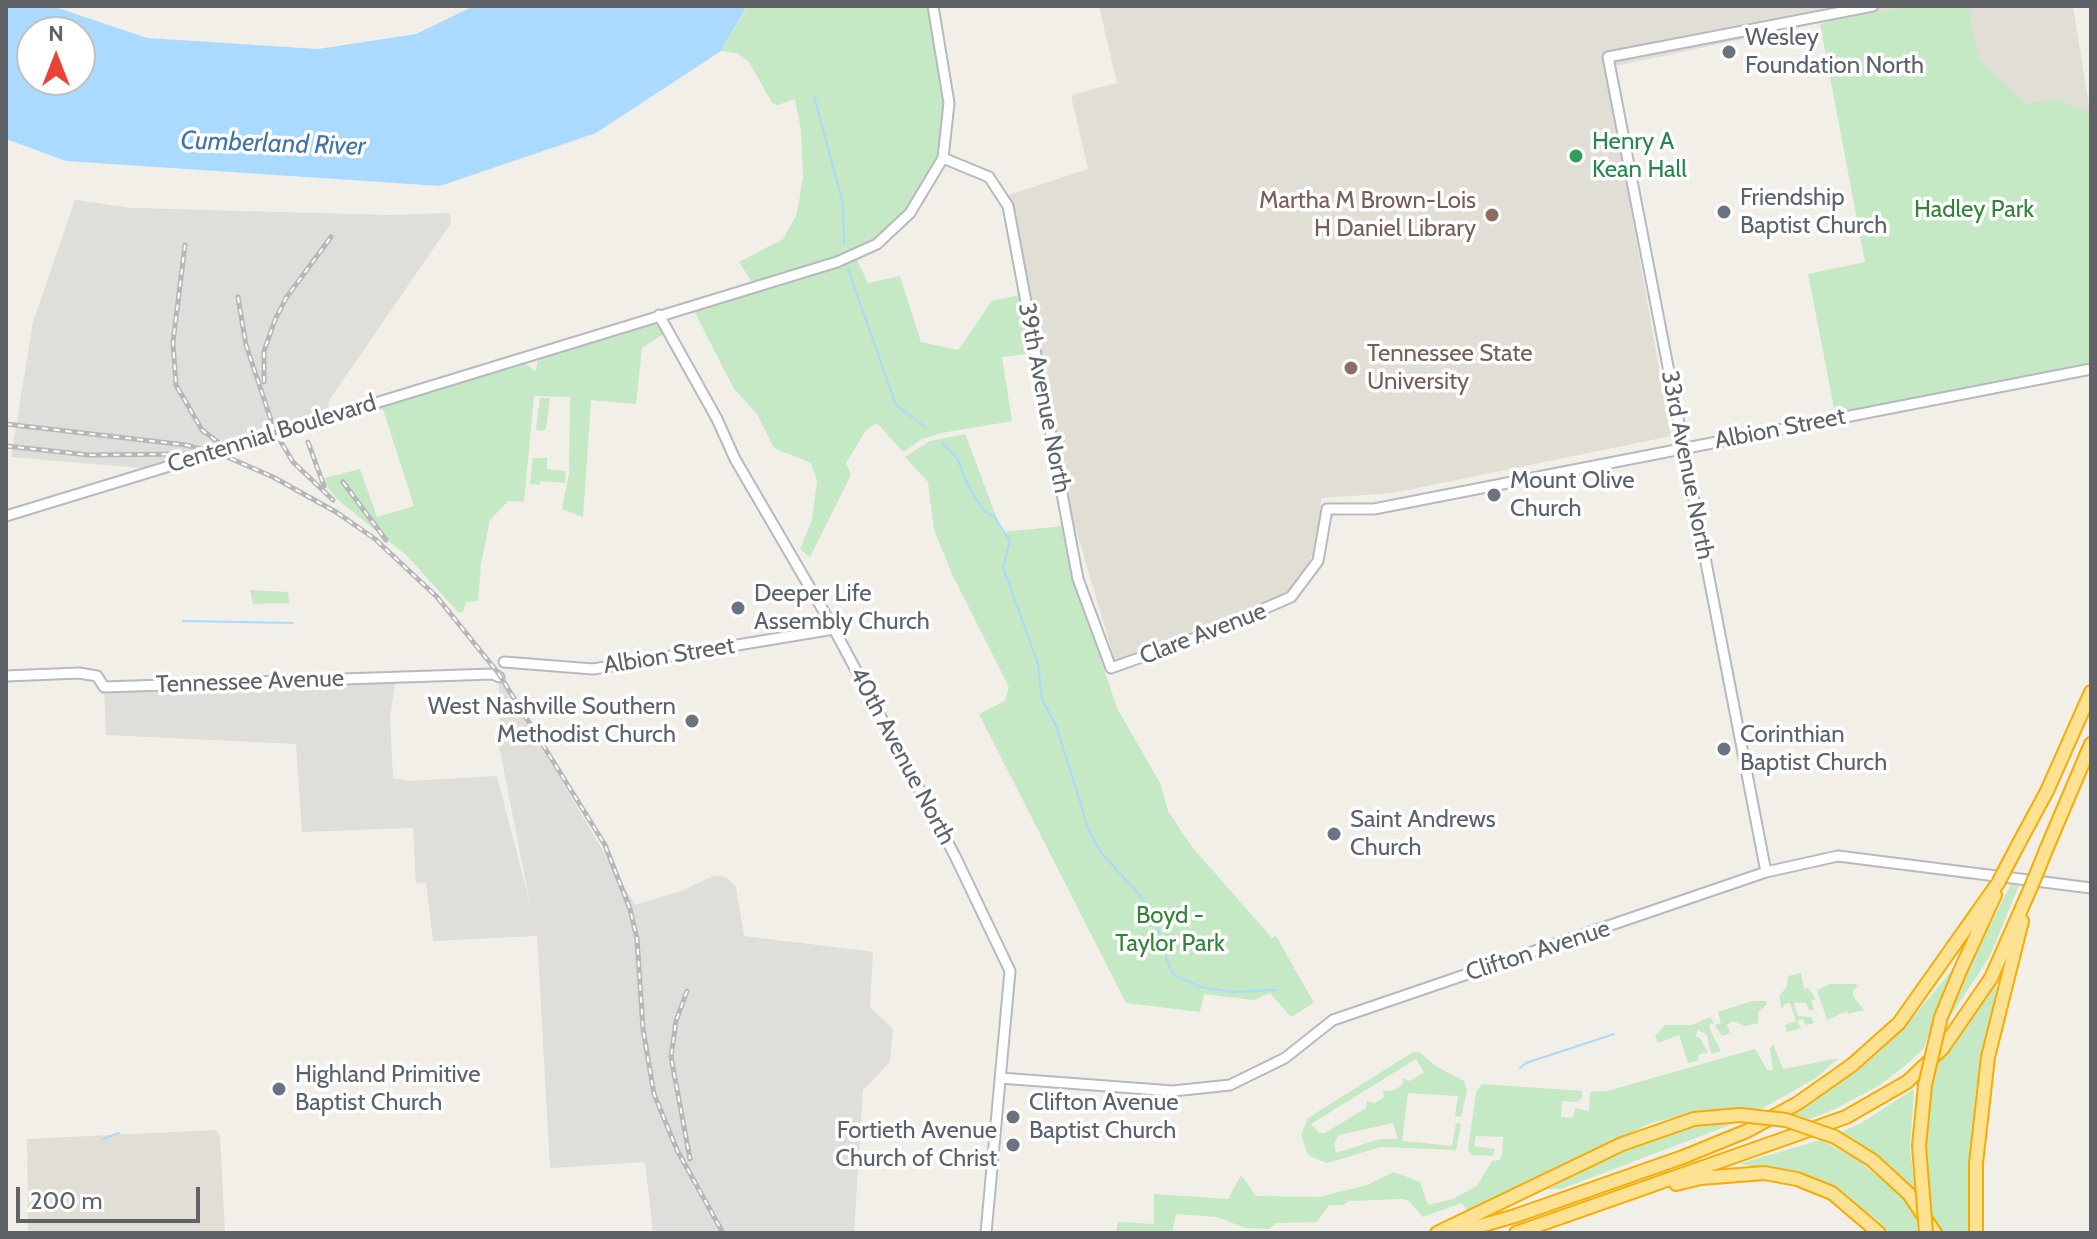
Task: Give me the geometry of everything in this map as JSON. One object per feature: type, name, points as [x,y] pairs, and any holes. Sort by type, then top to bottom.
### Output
[{"type":"highway","points":[[1455,1233],[1515,1216],[1747,1131],[1798,1103],[1852,1065],[1899,1023],[1998,884],[2088,698]]},
{"type":"highway","points":[[1516,1233],[1846,1117],[1907,1082],[1942,1049],[1991,978],[2091,744]]},
{"type":"highway","points":[[1926,1233],[1919,1146],[1925,1085],[1941,1017],[1998,884]]},
{"type":"highway","points":[[1976,1233],[1976,1163],[1988,1057],[2031,887]]},
{"type":"highway","points":[[1437,1233],[1622,1144],[1694,1119],[1740,1115],[1786,1120],[1835,1137],[1872,1160],[1909,1194],[1935,1233]]},
{"type":"highway","points":[[1581,1211],[1701,1178],[1764,1173],[1797,1179],[1832,1193],[1879,1233]]},
{"type":"street","points":[[933,6],[949,103],[943,158]]},
{"type":"street","name":"33rd Avenue North","points":[[1766,872],[1608,57],[1873,6]]},
{"type":"street","name":"Centennial Boulevard","points":[[6,516],[837,262],[877,244],[910,213],[943,158]]},
{"type":"street","name":"39th Avenue North","points":[[943,158],[989,177],[1008,206],[1078,579],[1111,668]]},
{"type":"street","name":"40th Avenue North","points":[[659,315],[717,419],[735,459],[834,629],[955,856],[1010,971],[986,1233]]},
{"type":"street","name":"Albion Street","points":[[1327,509],[1374,509],[2091,369]]},
{"type":"street","name":"Clare Avenue","points":[[1111,668],[1214,631],[1291,597],[1319,558],[1327,509]]},
{"type":"street","name":"Albion Street","points":[[504,662],[593,669],[834,629]]},
{"type":"street","name":"Tennessee Avenue","points":[[6,676],[79,673],[97,676],[104,687],[493,674],[499,677]]},
{"type":"street","name":"Clifton Avenue","points":[[1000,1078],[1173,1091],[1230,1085],[1285,1058],[1333,1020],[1766,872],[1847,857],[2091,888]]},
{"type":"shaded area","name":"Tennessee State University","points":[[1099,6],[2073,6],[2091,118],[1868,245],[1823,22],[1606,68],[1671,436],[1393,493],[1321,498],[1318,544],[1298,584],[1268,604],[1115,661],[1070,510],[1008,195],[1088,169],[1071,95],[1117,83]]},
{"type":"shaded area","points":[[75,200],[133,208],[391,215],[450,213],[451,223],[330,399],[321,428],[166,470],[11,457],[33,322]]},
{"type":"shaded area","points":[[499,674],[635,905],[684,890],[715,875],[726,877],[736,887],[744,936],[873,952],[870,1007],[893,1029],[890,1062],[863,1090],[854,1233],[653,1233],[645,1162],[550,1168],[537,936],[433,941],[426,883],[416,883],[413,828],[302,832],[296,744],[106,735],[104,687],[396,677],[390,717],[393,778],[409,781],[497,776],[531,908],[499,746]]},
{"type":"shaded area","points":[[216,1130],[220,1136],[225,1233],[28,1233],[27,1139]]},
{"type":"green space","points":[[748,6],[933,6],[947,77],[943,158],[910,213],[877,244],[854,254],[868,283],[900,276],[921,342],[958,350],[992,301],[1024,294],[1035,353],[1002,357],[1012,421],[941,433],[922,439],[903,452],[877,423],[866,430],[846,463],[851,475],[810,557],[800,549],[812,520],[817,481],[811,463],[774,448],[757,414],[734,389],[691,305],[754,285],[739,262],[783,239],[796,216],[799,201],[803,177],[801,130],[795,99],[778,105],[772,103],[749,62],[737,53],[721,51]]},
{"type":"green space","name":"Hadley Park","points":[[1911,6],[1968,6],[1979,59],[2025,104],[2059,100],[2091,114],[2091,365],[1835,413],[1808,274],[1865,262],[1820,24]]},
{"type":"green space","points":[[659,315],[668,331],[642,348],[636,404],[591,400],[583,517],[562,509],[569,473],[570,397],[534,396],[524,502],[508,501],[490,520],[481,564],[478,601],[466,602],[463,612],[458,612],[407,556],[337,499],[321,479],[360,469],[377,517],[414,506],[383,409],[353,418],[351,409],[519,360],[536,371],[539,351]]},
{"type":"green space","points":[[540,398],[550,398],[546,429],[543,431],[536,430]]},
{"type":"green space","name":"Boyd - Taylor Park","points":[[965,434],[1002,532],[1063,526],[1078,591],[1117,708],[1160,783],[1168,811],[1192,847],[1272,938],[1276,936],[1314,1003],[1291,1017],[1270,993],[1254,1000],[1204,994],[1200,1012],[1126,1003],[979,714],[1005,701],[1009,687],[953,576],[934,530],[928,482],[905,457],[930,441]]},
{"type":"green space","points":[[533,458],[547,458],[547,469],[566,471],[565,483],[540,481],[539,485],[530,484]]},
{"type":"green space","points":[[250,590],[288,592],[289,603],[253,604]]},
{"type":"green space","points":[[2011,884],[2019,885],[1990,956],[1946,1023],[1969,967]]},
{"type":"green space","points":[[1952,970],[1924,1048],[1907,1064],[1880,1085],[1833,1110],[1805,1121],[1790,1117],[1873,1057],[1905,1027]]},
{"type":"green space","points":[[1801,973],[1804,989],[1808,988],[1816,999],[1811,1001],[1814,1010],[1809,1010],[1806,1003],[1794,1003],[1798,1016],[1811,1017],[1814,1023],[1806,1025],[1803,1019],[1797,1021],[1801,1028],[1787,1032],[1785,1025],[1796,1021],[1790,1003],[1784,1004],[1782,1009],[1779,997],[1787,986],[1788,976]]},
{"type":"green space","points":[[1999,975],[1975,1096],[1969,1233],[1941,1233],[1930,1215],[1926,1179],[1925,1138],[1934,1065],[1964,1030]]},
{"type":"green space","points":[[1830,984],[1858,986],[1853,990],[1853,996],[1864,1010],[1848,1014],[1847,1011],[1827,1020],[1817,990]]},
{"type":"green space","points":[[1752,1001],[1766,1001],[1767,1004],[1758,1012],[1758,1023],[1745,1026],[1733,1021],[1727,1025],[1730,1033],[1722,1036],[1715,1025],[1721,1023],[1718,1012]]},
{"type":"green space","points":[[1710,1017],[1714,1023],[1709,1025],[1710,1030],[1721,1051],[1711,1054],[1707,1035],[1698,1030],[1695,1037],[1699,1037],[1708,1052],[1698,1055],[1699,1060],[1688,1063],[1679,1035],[1658,1043],[1655,1036],[1665,1025],[1692,1025]]},
{"type":"green space","points":[[1773,1044],[1783,1069],[1839,1058],[1814,1079],[1758,1111],[1700,1111],[1651,1123],[1468,1213],[1462,1203],[1423,1217],[1409,1201],[1402,1199],[1349,1201],[1343,1205],[1329,1205],[1317,1222],[1277,1223],[1269,1229],[1245,1228],[1217,1217],[1176,1214],[1172,1233],[1116,1233],[1118,1222],[1154,1224],[1154,1194],[1228,1199],[1241,1175],[1256,1196],[1319,1197],[1367,1185],[1394,1172],[1420,1182],[1428,1205],[1453,1199],[1477,1186],[1492,1161],[1499,1160],[1502,1154],[1503,1137],[1476,1136],[1474,1146],[1495,1149],[1493,1156],[1472,1155],[1468,1150],[1476,1092],[1482,1084],[1582,1091],[1582,1098],[1577,1102],[1562,1101],[1561,1117],[1573,1118],[1575,1108],[1589,1111],[1590,1092],[1607,1091],[1755,1049],[1767,1070],[1773,1070],[1770,1048]]},
{"type":"green space","points":[[1413,1052],[1419,1052],[1437,1067],[1464,1081],[1467,1090],[1461,1117],[1455,1116],[1458,1096],[1408,1093],[1402,1141],[1452,1146],[1456,1123],[1461,1124],[1456,1150],[1381,1147],[1327,1163],[1308,1155],[1301,1135],[1308,1118]],"holes":[[[1416,1059],[1424,1072],[1410,1081],[1403,1078],[1403,1084],[1395,1090],[1383,1091],[1384,1097],[1374,1103],[1367,1101],[1366,1108],[1325,1133],[1319,1133],[1311,1124]],[[1393,1123],[1398,1139],[1380,1139],[1336,1153],[1334,1144],[1339,1135]]]},
{"type":"green space","points":[[1914,1089],[1910,1148],[1915,1192],[1870,1151],[1839,1133],[1861,1123]]},
{"type":"green space","points":[[1738,1122],[1561,1189],[1548,1189],[1625,1149],[1682,1129]]},
{"type":"green space","points":[[1821,1140],[1855,1158],[1900,1195],[1916,1216],[1918,1233],[1890,1233],[1879,1221],[1837,1191],[1780,1170],[1738,1164]]},
{"type":"water","name":"Cumberland River","points":[[6,6],[52,6],[82,16],[16,16],[16,96],[96,96],[96,21],[147,38],[318,49],[416,34],[474,6],[747,6],[721,51],[596,133],[440,186],[66,161],[6,139]]},
{"type":"waterway","points":[[814,96],[843,204],[844,244]]},
{"type":"waterway","points":[[848,269],[896,405],[925,427]]},
{"type":"waterway","points":[[942,443],[957,458],[970,490],[985,512],[994,516],[1010,541],[1003,567],[1038,664],[1042,699],[1057,728],[1089,831],[1102,854],[1139,894],[1158,930],[1170,969],[1176,976],[1201,987],[1231,992],[1275,990]]},
{"type":"waterway","points":[[183,621],[293,623]]},
{"type":"waterway","points":[[1520,1068],[1526,1063],[1614,1034]]},
{"type":"waterway","points":[[103,1139],[119,1133]]},
{"type":"railway","points":[[264,382],[264,351],[275,320],[286,298],[331,237]]},
{"type":"railway","points":[[185,245],[173,342],[176,385],[202,430],[230,451]]},
{"type":"railway","points":[[238,297],[246,345],[275,432],[293,462],[333,500]]},
{"type":"railway","points":[[6,424],[186,445],[225,456],[273,477],[336,512],[375,539],[437,597],[499,674],[605,845],[630,909],[637,939],[643,1029],[654,1094],[677,1150],[723,1233]]},
{"type":"railway","points":[[308,442],[324,486]]},
{"type":"railway","points":[[6,446],[89,455],[185,454]]},
{"type":"railway","points":[[343,482],[386,540]]},
{"type":"railway","points":[[687,991],[676,1021],[671,1057],[690,1159]]},
{"type":"place","name":"Wesley Foundation North","points":[[1729,52]]},
{"type":"place","name":"Henry A Kean Hall","points":[[1576,156]]},
{"type":"place","name":"Friendship Baptist Church","points":[[1724,212]]},
{"type":"place","name":"Martha M Brown-Lois H Daniel Library","points":[[1492,215]]},
{"type":"place","name":"Tennessee State University","points":[[1351,368]]},
{"type":"place","name":"Mount Olive Church","points":[[1494,495]]},
{"type":"place","name":"Deeper Life Assembly Church","points":[[738,608]]},
{"type":"place","name":"West Nashville Southern Methodist Church","points":[[692,721]]},
{"type":"place","name":"Corinthian Baptist Church","points":[[1724,749]]},
{"type":"place","name":"Saint Andrews Church","points":[[1334,834]]},
{"type":"place","name":"Highland Primitive Baptist Church","points":[[279,1089]]},
{"type":"place","name":"Clifton Avenue Baptist Church","points":[[1013,1117]]},
{"type":"place","name":"Fortieth Avenue Church of Christ","points":[[1013,1145]]}]
